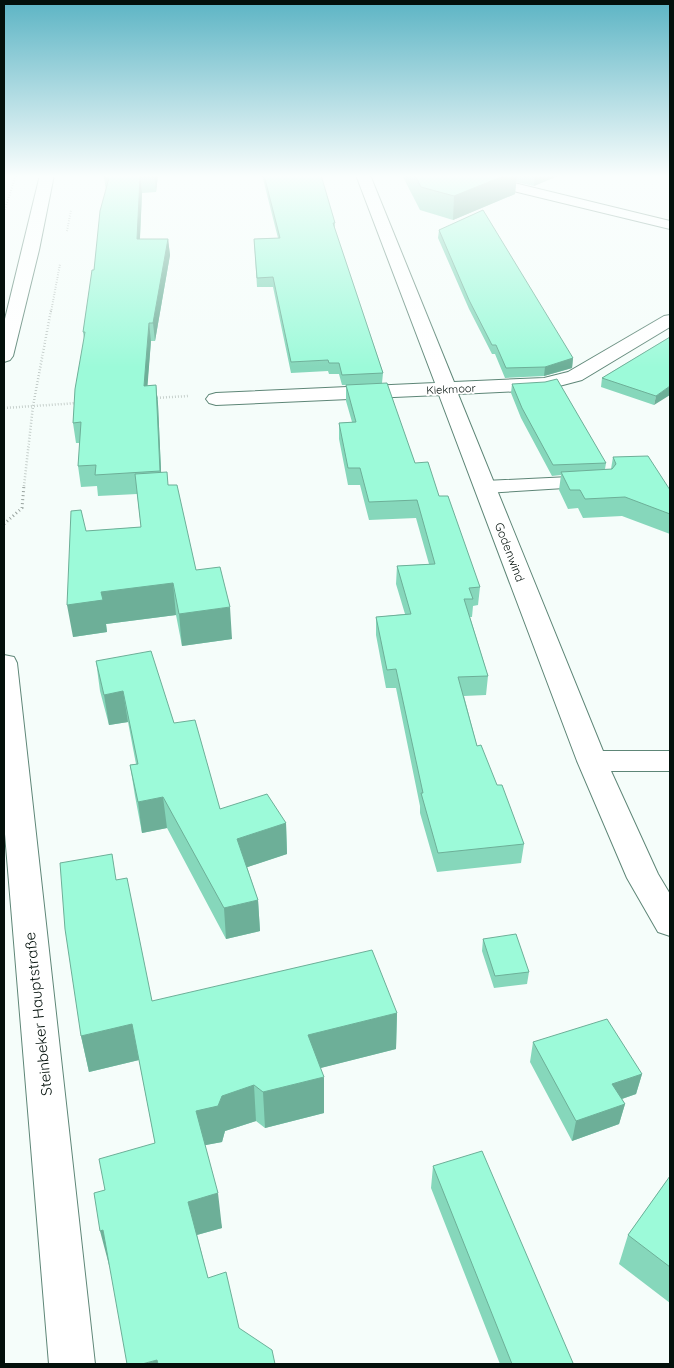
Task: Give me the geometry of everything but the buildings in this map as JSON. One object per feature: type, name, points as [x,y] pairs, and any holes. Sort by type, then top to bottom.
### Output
[{"type":"street","points":[[4,356],[34,239]]},
{"type":"street","name":"Godenwind","points":[[388,239],[592,761],[643,878],[670,924]]},
{"type":"street","name":"Kiekmoor","points":[[216,399],[447,390],[544,384],[575,376],[670,320]]},
{"type":"street","name":"Steinbeker Hauptstraße","points":[[4,663],[72,1364]]},
{"type":"street","points":[[592,761],[670,761]]},
{"type":"lane","points":[[485,487],[602,481]]},
{"type":"path","points":[[4,524],[22,508],[33,406],[61,258]]},
{"type":"path","points":[[146,399],[184,396],[216,399]]},
{"type":"path","points":[[4,408],[80,403]]}]
